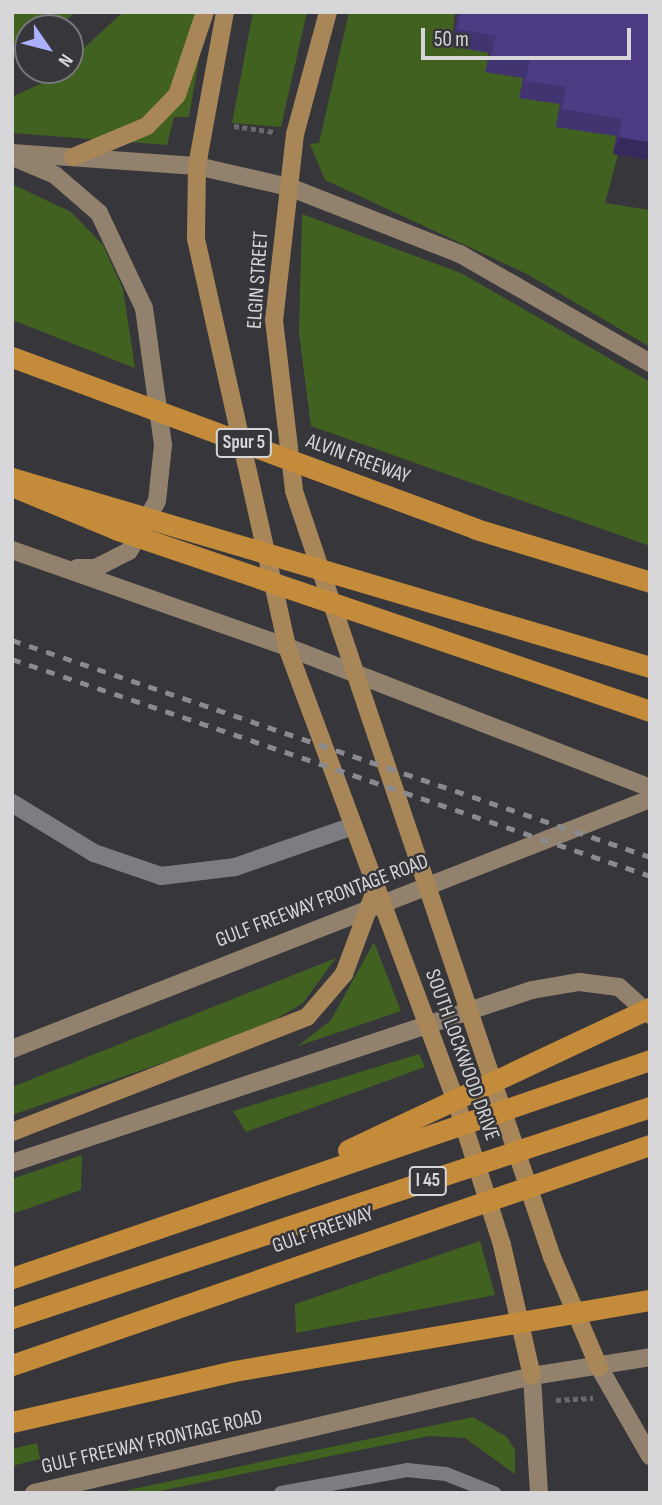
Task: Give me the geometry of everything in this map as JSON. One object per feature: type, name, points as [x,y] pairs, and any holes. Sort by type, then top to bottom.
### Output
[{"type":"highway","name":"ALVIN FREEWAY","points":[[12,357],[476,529],[650,582]]},
{"type":"highway","points":[[12,478],[497,624],[650,667]]},
{"type":"highway","points":[[12,486],[118,530],[506,665],[650,711]]},
{"type":"highway","points":[[254,1194],[650,1008]]},
{"type":"highway","name":"I 45","points":[[12,1278],[650,1060]]},
{"type":"highway","name":"GULF FREEWAY","points":[[12,1318],[650,1107]]},
{"type":"highway","name":"GULF FREEWAY","points":[[12,1365],[222,1290],[650,1145]]},
{"type":"highway","points":[[12,1422],[234,1371],[650,1300]]},
{"type":"main road","points":[[74,157],[147,126],[177,95],[205,12]]},
{"type":"main road","name":"ELGIN STREET","points":[[225,12],[197,166],[196,239],[287,647]]},
{"type":"main road","points":[[312,62],[316,12]]},
{"type":"main road","name":"ELGIN STREET","points":[[328,12],[312,62],[289,187],[274,320],[294,491],[351,673]]},
{"type":"main road","points":[[12,155],[197,166],[289,187],[460,254],[650,363]]},
{"type":"main road","points":[[12,155],[72,188],[116,239],[144,308],[163,445],[157,501],[129,551],[96,568],[63,568]]},
{"type":"main road","points":[[12,550],[287,647],[650,788]]},
{"type":"main road","name":"SOUTH LOCKWOOD DRIVE","points":[[287,647],[462,1119],[502,1245],[532,1376],[539,1493]]},
{"type":"main road","name":"SOUTH LOCKWOOD DRIVE","points":[[351,673],[552,1257],[599,1367]]},
{"type":"main road","name":"GULF FREEWAY FRONTAGE ROAD","points":[[12,1049],[650,799]]},
{"type":"main road","points":[[12,1132],[307,1017],[344,974],[376,888]]},
{"type":"main road","points":[[12,1163],[490,1000],[579,982],[619,986],[650,1015]]},
{"type":"main road","name":"GULF FREEWAY FRONTAGE ROAD","points":[[34,1493],[532,1376],[650,1357]]},
{"type":"main road","points":[[599,1367],[650,1456]]},
{"type":"street","points":[[12,803],[94,853],[161,876],[235,867],[353,826]]},
{"type":"lane","points":[[281,1493],[337,1488],[407,1469],[446,1474],[494,1493]]},
{"type":"path","points":[[234,126],[280,132]]},
{"type":"path","points":[[552,1401],[595,1398]]},
{"type":"green space","points":[[12,12],[76,12],[14,14],[12,59]]},
{"type":"green space","points":[[123,12],[207,12],[189,117],[174,117],[167,145],[12,133],[12,97],[40,84],[84,84],[84,48]]},
{"type":"green space","points":[[253,12],[307,12],[281,127],[232,123]]},
{"type":"green space","points":[[349,12],[455,12],[452,45],[488,52],[487,71],[527,75],[623,136],[605,203],[650,210],[650,347],[527,274],[325,180],[310,144],[319,143]]},
{"type":"green space","points":[[12,184],[71,212],[103,245],[123,289],[135,368],[12,320]]},
{"type":"green space","points":[[302,214],[461,273],[650,382],[650,546],[311,426],[299,333]]},
{"type":"green space","points":[[374,942],[401,1011],[298,1046],[331,1020]]},
{"type":"green space","points":[[336,958],[303,1003],[258,1030],[12,1115],[12,1087]]},
{"type":"green space","points":[[419,1054],[425,1067],[246,1132],[233,1111]]},
{"type":"green space","points":[[82,1155],[81,1190],[12,1214],[12,1179]]},
{"type":"green space","points":[[480,1241],[495,1295],[296,1333],[295,1304]]},
{"type":"green space","points":[[473,1417],[507,1437],[515,1450],[515,1474],[465,1438],[429,1436],[150,1493],[114,1493]]},
{"type":"green space","points":[[37,1443],[40,1459],[12,1466],[12,1449]]},
{"type":"building","points":[[461,12],[650,12],[650,142],[619,137],[622,119],[562,109],[566,87],[525,81],[530,61],[491,55],[496,36],[458,29]]},
{"type":"railway","points":[[12,640],[650,857]]},
{"type":"railway","points":[[12,659],[650,876]]}]
